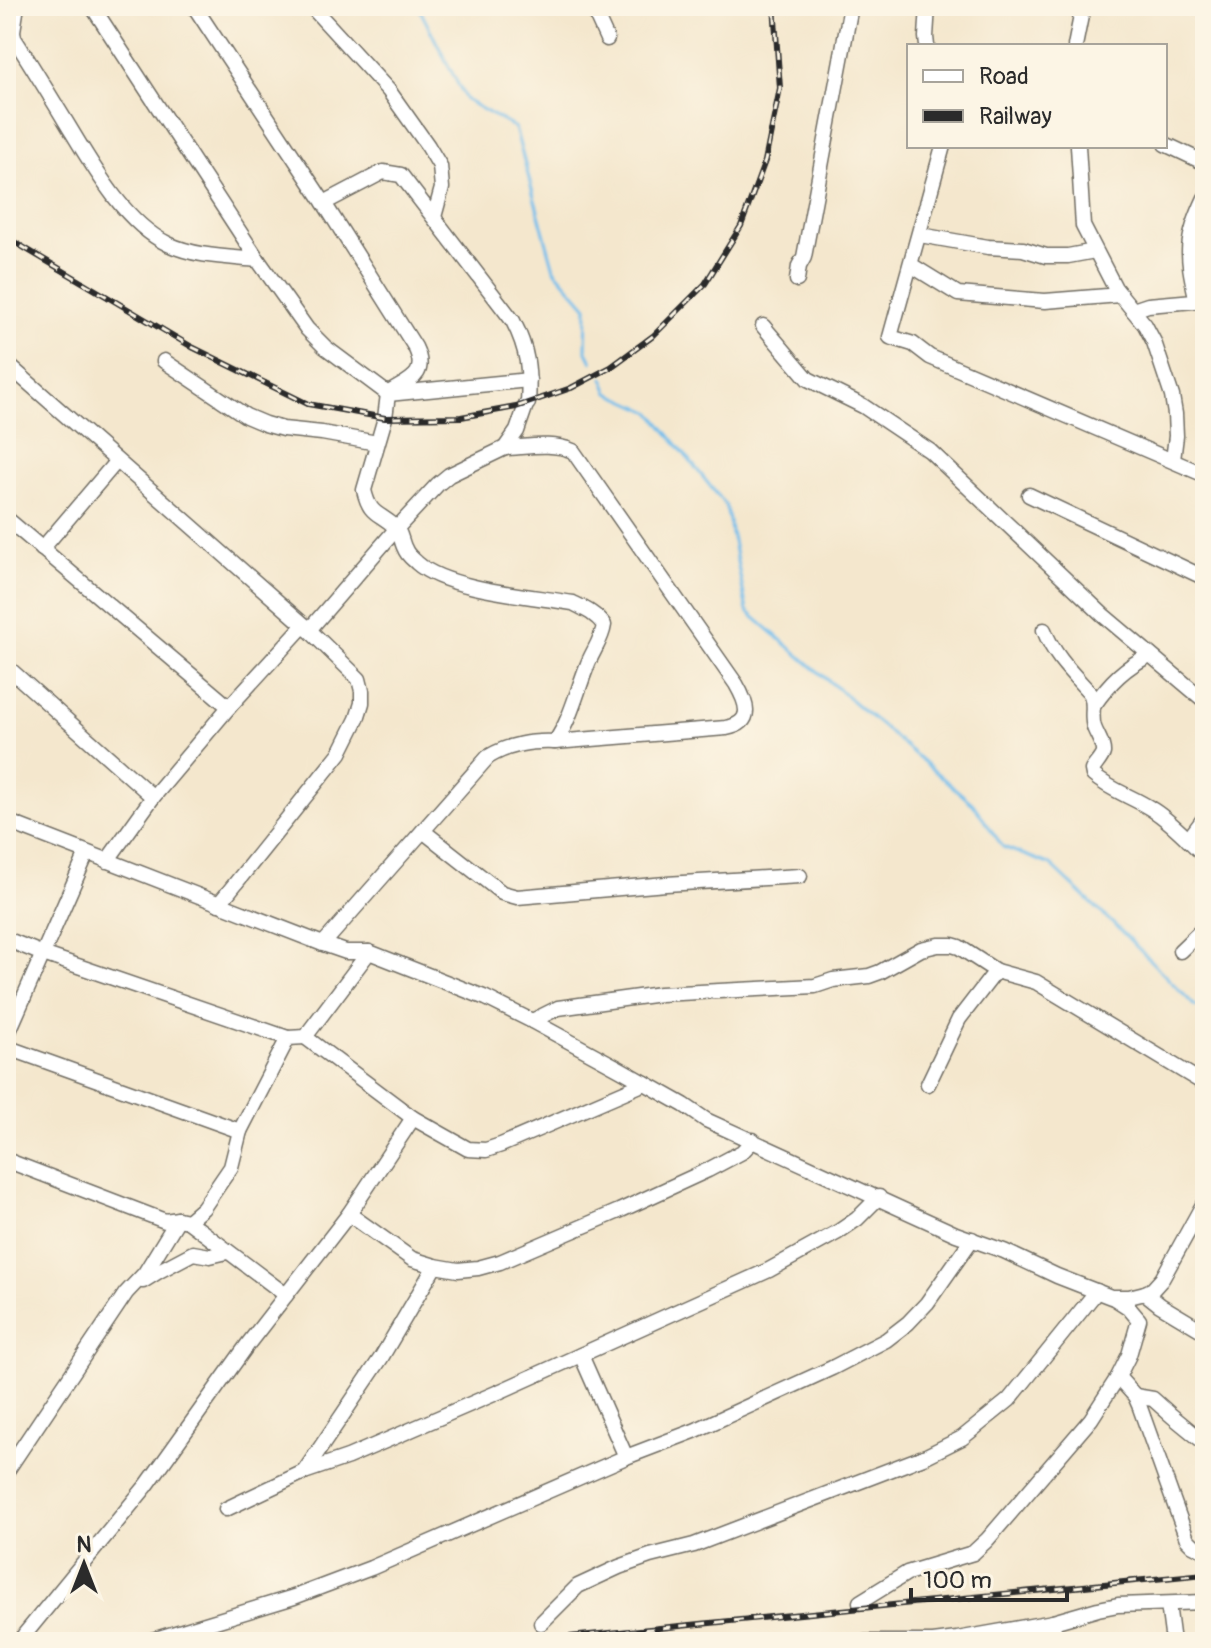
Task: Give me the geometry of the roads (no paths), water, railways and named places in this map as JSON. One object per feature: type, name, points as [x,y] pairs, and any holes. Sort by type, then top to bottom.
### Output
[{"type":"street","points":[[17,6],[14,38],[93,166],[132,216],[150,233],[186,251],[258,260]]},
{"type":"street","points":[[92,6],[258,260],[307,329],[325,347],[388,394],[529,380]]},
{"type":"street","points":[[194,6],[324,203],[420,357],[417,375],[388,394],[385,418],[364,490],[376,515],[397,528],[406,552],[421,566],[442,578],[573,603],[600,619],[604,625],[564,730],[555,742]]},
{"type":"street","points":[[311,6],[389,91],[440,166],[442,188],[434,217]]},
{"type":"street","points":[[592,6],[607,39]]},
{"type":"street","points":[[797,280],[804,257],[851,6]]},
{"type":"street","points":[[927,44],[928,6]]},
{"type":"street","points":[[1075,44],[1083,6]]},
{"type":"street","points":[[1167,145],[1205,163]]},
{"type":"street","points":[[942,148],[890,337],[913,344],[930,357],[1205,475]]},
{"type":"street","points":[[1078,148],[1083,226],[1120,295],[1145,325],[1154,342],[1175,414],[1173,460]]},
{"type":"street","points":[[324,203],[383,172],[401,175],[513,321],[528,358],[528,403],[517,431],[505,448]]},
{"type":"street","points":[[1133,310],[1148,305],[1194,301],[1189,243],[1205,198]]},
{"type":"street","points":[[920,235],[988,247],[1023,249],[1046,256],[1095,251]]},
{"type":"street","points":[[911,265],[958,294],[1045,301],[1120,295]]},
{"type":"street","points":[[763,326],[808,379],[863,406],[930,451],[1103,615],[1205,701]]},
{"type":"street","points":[[164,361],[246,416],[265,424],[377,443]]},
{"type":"street","points":[[6,363],[306,628],[359,679],[362,703],[340,753],[219,904]]},
{"type":"street","points":[[107,861],[153,797],[229,707],[438,484],[449,475],[505,448],[551,445],[573,451],[736,684],[746,706],[743,722],[736,726],[520,743],[501,750],[488,757],[323,944]]},
{"type":"street","points":[[42,549],[116,462]]},
{"type":"street","points":[[1029,495],[1205,578]]},
{"type":"street","points":[[6,518],[229,707]]},
{"type":"street","points":[[1044,630],[1062,663],[1090,693],[1094,705]]},
{"type":"street","points":[[1150,655],[1124,670],[1094,705],[1092,717],[1104,750],[1092,770],[1093,775],[1149,807],[1205,856]]},
{"type":"street","points":[[6,666],[153,797]]},
{"type":"street","points":[[1188,840],[1205,817]]},
{"type":"street","points":[[6,821],[323,944],[346,952],[369,952],[486,998],[645,1083],[706,1120],[956,1234],[1111,1297],[1128,1307],[1139,1320]]},
{"type":"street","points":[[423,831],[502,893],[517,897],[800,876]]},
{"type":"street","points":[[6,1038],[87,853]]},
{"type":"street","points":[[1180,951],[1205,927]]},
{"type":"street","points":[[6,939],[288,1038],[305,1037],[413,1118],[468,1149],[486,1150],[501,1145],[645,1083]]},
{"type":"street","points":[[532,1021],[558,1008],[634,997],[815,986],[833,980],[869,976],[921,949],[952,945],[996,971],[1036,982],[1205,1084]]},
{"type":"street","points":[[305,1037],[369,952]]},
{"type":"street","points":[[928,1084],[959,1019],[996,971]]},
{"type":"street","points":[[6,1472],[126,1293],[145,1273],[183,1220],[203,1208],[231,1167],[240,1131],[288,1038]]},
{"type":"street","points":[[6,1047],[240,1131]]},
{"type":"street","points":[[21,1642],[147,1485],[248,1344],[349,1214],[413,1118]]},
{"type":"street","points":[[349,1214],[412,1259],[458,1270],[478,1268],[500,1262],[708,1170],[742,1152],[753,1140]]},
{"type":"street","points":[[6,1160],[165,1221],[183,1220],[286,1295]]},
{"type":"street","points":[[226,1509],[304,1472],[348,1457],[581,1355],[781,1264],[848,1226],[879,1197]]},
{"type":"street","points":[[1111,1297],[1129,1297],[1153,1289],[1162,1279],[1205,1201]]},
{"type":"street","points":[[146,1642],[294,1597],[371,1568],[626,1457],[694,1431],[832,1368],[886,1340],[908,1323],[927,1303],[972,1239]]},
{"type":"street","points":[[126,1293],[193,1253],[210,1256],[227,1252]]},
{"type":"street","points":[[304,1472],[381,1358],[435,1266]]},
{"type":"street","points":[[541,1623],[578,1586],[619,1567],[694,1545],[926,1456],[962,1438],[1009,1400],[1097,1291]]},
{"type":"street","points":[[860,1602],[907,1573],[973,1553],[987,1540],[1091,1419],[1118,1377],[1129,1355],[1145,1293]]},
{"type":"street","points":[[1145,1293],[1160,1305],[1205,1329]]},
{"type":"street","points":[[581,1355],[626,1457]]},
{"type":"street","points":[[1118,1377],[1135,1396],[1187,1539],[1205,1551]]},
{"type":"street","points":[[1135,1396],[1153,1399],[1205,1443]]},
{"type":"street","points":[[865,1642],[933,1642],[1053,1622],[1108,1607],[1205,1602]]},
{"type":"street","points":[[1168,1604],[1173,1642]]},
{"type":"street","points":[[1053,1622],[1055,1642]]},
{"type":"waterway","points":[[418,6],[466,100],[515,128],[554,269],[587,307],[586,350],[592,362]]},
{"type":"waterway","points":[[603,378],[609,393],[651,412],[726,506],[747,611],[973,804],[1003,847],[1051,865],[1195,1006],[1205,1008]]},
{"type":"railway","points":[[6,237],[192,347],[308,404],[385,418],[461,417],[516,407],[571,388],[611,367],[653,336],[705,284],[741,226],[765,161],[780,88],[774,6]]},
{"type":"railway","points":[[519,1642],[1205,1574]]}]
